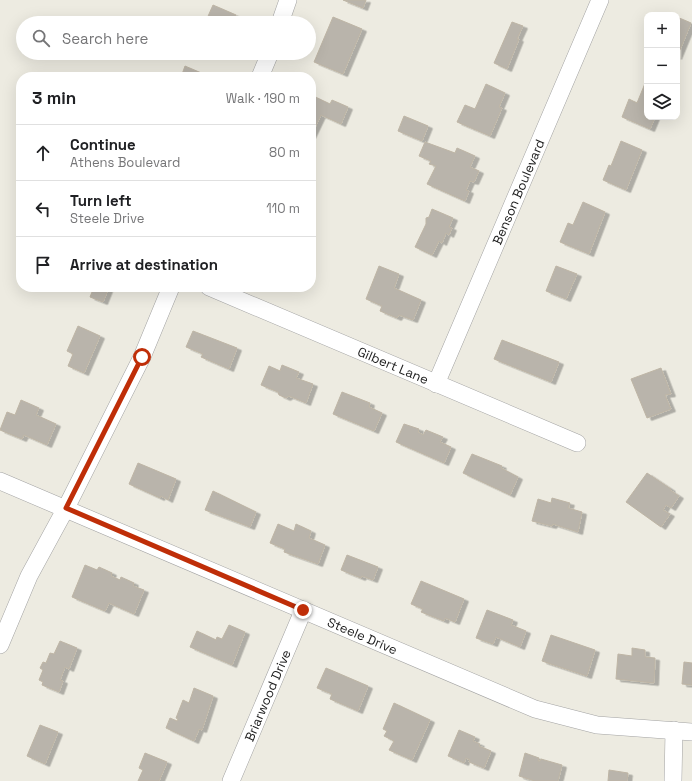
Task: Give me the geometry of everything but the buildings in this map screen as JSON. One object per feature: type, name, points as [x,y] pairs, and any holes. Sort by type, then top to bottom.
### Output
[{"type":"street","points":[[282,16],[288,0]]},
{"type":"street","name":"Benson Boulevard","points":[[436,384],[600,0]]},
{"type":"street","points":[[262,72],[267,60]]},
{"type":"street","points":[[0,645],[29,576],[66,508],[142,357],[169,292]]},
{"type":"street","name":"Gilbert Lane","points":[[221,292],[577,443]]},
{"type":"street","name":"Steele Drive","points":[[0,481],[534,709],[597,725],[692,732]]},
{"type":"street","name":"Briarwood Drive","points":[[231,781],[303,610]]},
{"type":"street","points":[[672,781],[674,730]]},
{"type":"route","points":[[142,357],[66,508],[303,610]]}]
